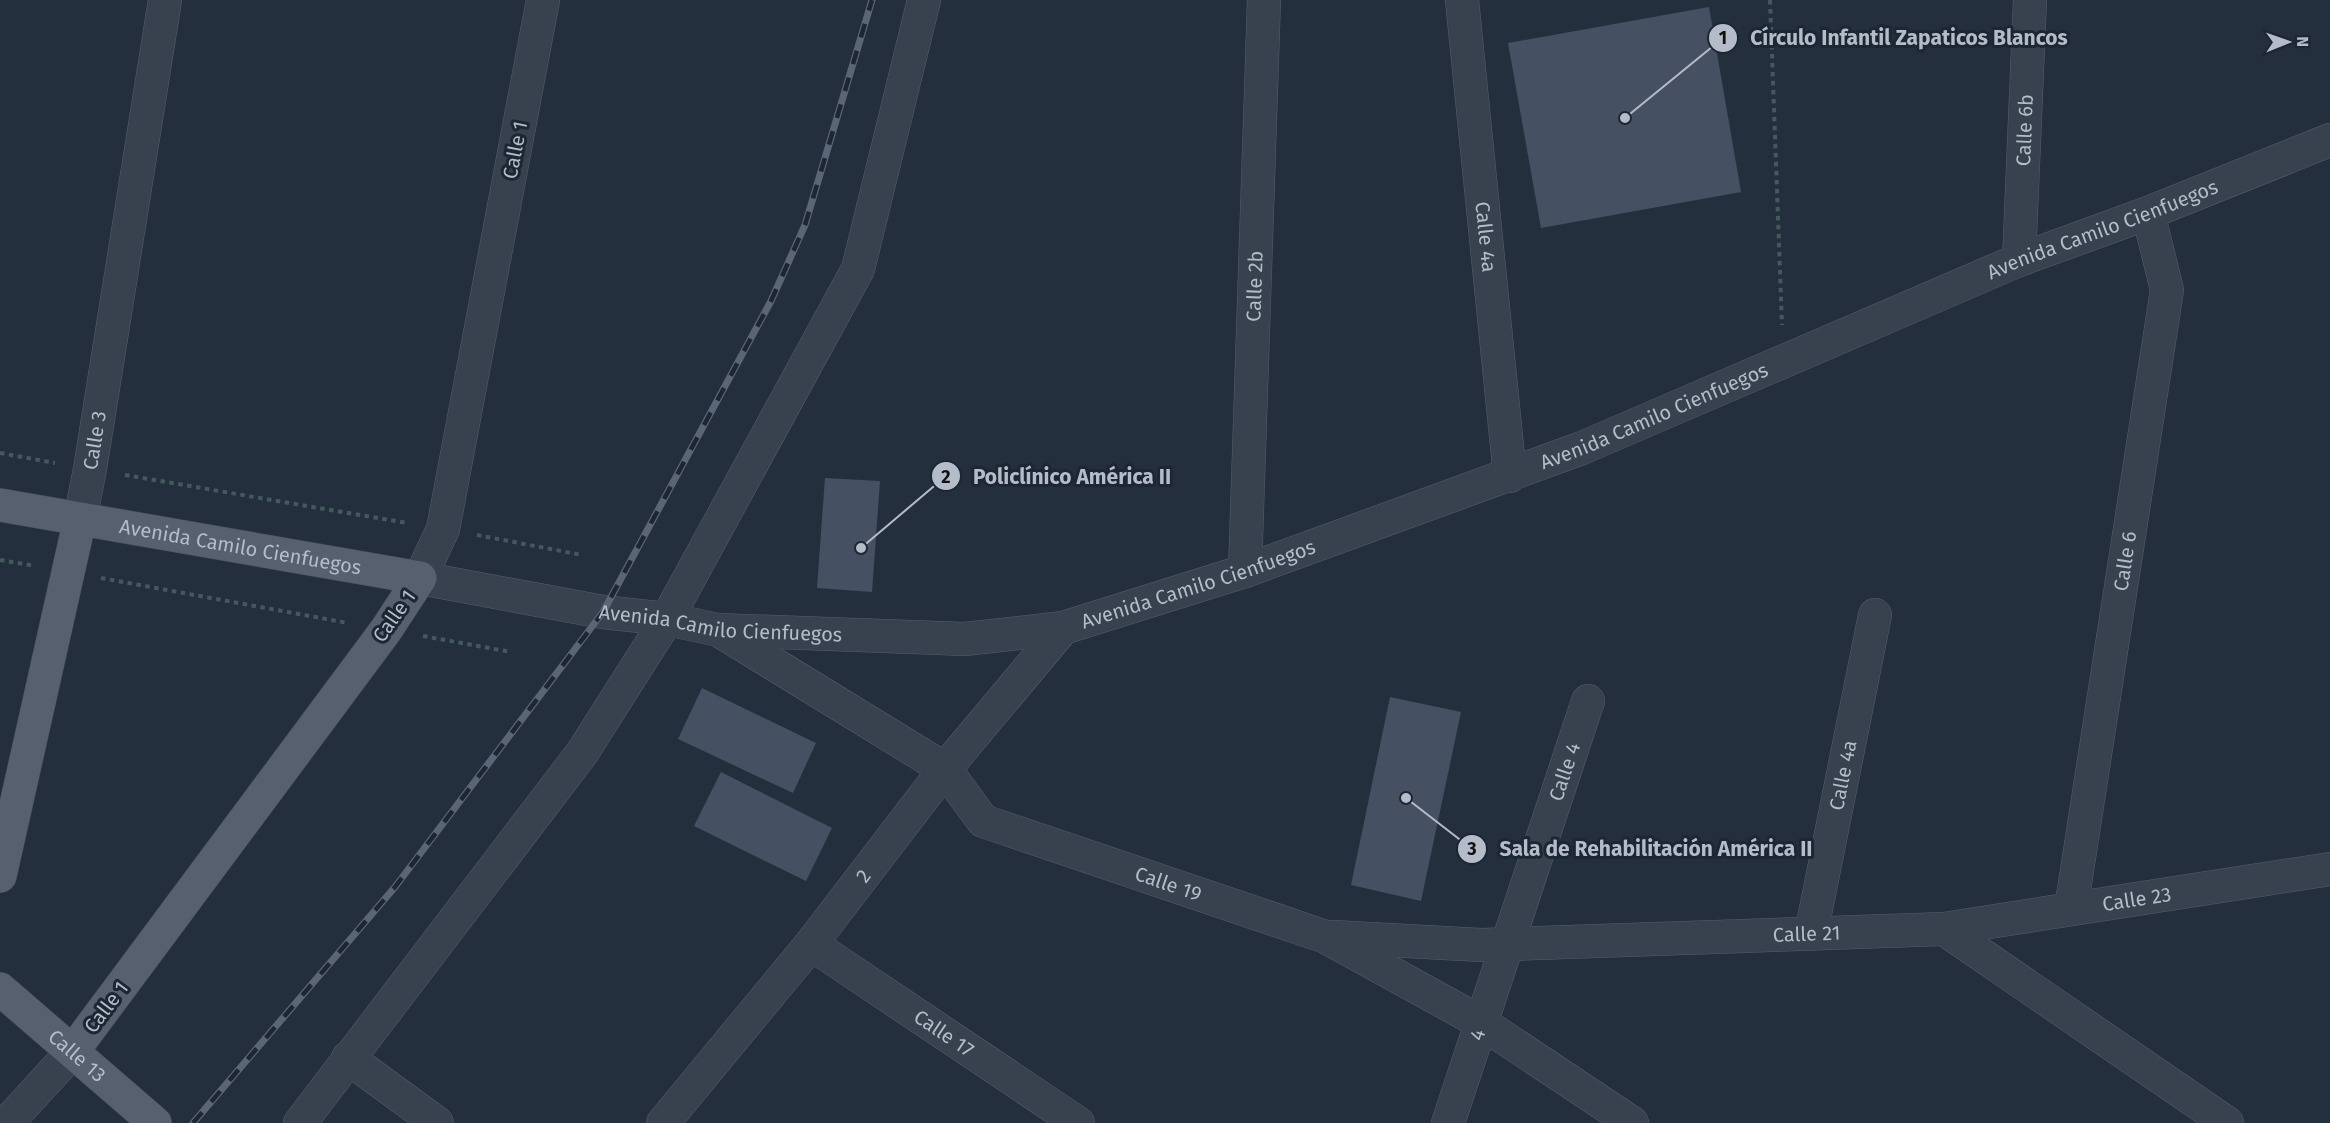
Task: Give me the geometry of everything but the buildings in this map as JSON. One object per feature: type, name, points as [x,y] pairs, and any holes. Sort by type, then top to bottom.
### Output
[{"type":"main road","name":"Avenida Camilo Cienfuegos","points":[[0,505],[420,578]]},
{"type":"main road","name":"Calle 3","points":[[0,876],[80,519]]},
{"type":"main road","name":"Calle 1","points":[[73,1051],[386,630],[420,578]]},
{"type":"main road","name":"Calle 13","points":[[0,989],[155,1123]]},
{"type":"street","name":"Calle 3","points":[[80,519],[90,470],[165,0]]},
{"type":"street","name":"Calle 1","points":[[420,578],[443,529],[543,0]]},
{"type":"street","points":[[300,1123],[582,753],[667,619],[858,269],[924,0]]},
{"type":"street","name":"Calle 2b","points":[[1245,572],[1264,0]]},
{"type":"street","name":"Calle 4a","points":[[1462,0],[1510,476]]},
{"type":"street","name":"Calle 6b","points":[[2019,260],[2030,0]]},
{"type":"street","name":"Avenida Camilo Cienfuegos","points":[[420,578],[603,612],[667,619],[718,630],[965,639],[1063,628],[1245,572],[1510,476],[1582,448],[2019,260],[2148,213],[2330,140]]},
{"type":"street","name":"Calle 6","points":[[2071,909],[2167,290],[2148,213]]},
{"type":"street","name":"Calle 4a","points":[[1811,934],[1875,615]]},
{"type":"street","name":"2","points":[[663,1123],[811,944],[945,769],[1063,628]]},
{"type":"street","name":"Calle 19","points":[[718,630],[945,769],[983,821],[1326,937],[1482,1023],[1632,1123]]},
{"type":"street","name":"Calle 4","points":[[1506,945],[1588,701]]},
{"type":"street","name":"Calle 23","points":[[1944,929],[2330,870]]},
{"type":"street","points":[[1944,929],[2227,1123]]},
{"type":"street","name":"Calle 21","points":[[1326,937],[1506,945],[1944,929]]},
{"type":"street","name":"Calle 17","points":[[811,944],[1078,1123]]},
{"type":"street","name":"4","points":[[1448,1123],[1506,945]]},
{"type":"street","name":"Calle 1","points":[[7,1123],[73,1051]]},
{"type":"street","points":[[348,1058],[437,1123]]},
{"type":"path","points":[[1770,0],[1783,362]]},
{"type":"path","points":[[0,453],[582,555]]},
{"type":"path","points":[[0,560],[511,652]]},
{"type":"railway","points":[[193,1123],[395,887],[603,612],[771,301],[805,225],[872,0]]},
{"type":"place","name":"Círculo Infantil Zapaticos Blancos","points":[[1625,118]]},
{"type":"place","name":"Policlínico América II","points":[[861,548]]},
{"type":"place","name":"Sala de Rehabilitación América II","points":[[1406,798]]}]
